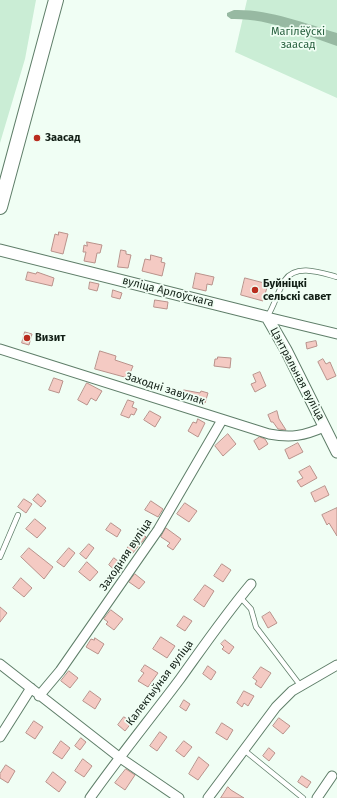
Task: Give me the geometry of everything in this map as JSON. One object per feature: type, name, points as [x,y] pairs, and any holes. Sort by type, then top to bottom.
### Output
[{"type":"main road","points":[[0,207],[56,0]]},
{"type":"street","name":"вуліца Арлоўскага","points":[[0,250],[337,334]]},
{"type":"street","name":"Цэнтральная вуліца","points":[[267,317],[337,452]]},
{"type":"street","name":"Заходні завулак","points":[[0,349],[222,420],[282,437],[305,435],[324,427]]},
{"type":"street","name":"Заходняя вуліца","points":[[39,696],[64,666],[158,530],[222,420]]},
{"type":"street","name":"Калектыўная вуліца","points":[[90,798],[251,584]]},
{"type":"street","points":[[0,664],[39,696],[120,757],[179,798]]},
{"type":"street","points":[[208,798],[276,707],[300,685],[337,665]]},
{"type":"street","points":[[0,737],[30,688]]},
{"type":"street","points":[[317,798],[332,776]]},
{"type":"lane","points":[[267,317],[285,279],[294,273],[311,271],[337,277]]},
{"type":"lane","points":[[0,557],[18,515]]},
{"type":"lane","points":[[240,597],[251,610],[256,627],[300,685]]},
{"type":"lane","points":[[244,750],[303,798]]},
{"type":"green space","points":[[0,0],[36,0],[25,59],[0,143]]},
{"type":"green space","name":"Магілёўскі заасад","points":[[247,0],[337,0],[337,98],[235,52]]},
{"type":"shaded area","points":[[234,10],[247,10],[273,14],[337,33],[337,46],[272,24],[245,19],[231,19],[227,16],[227,13]]},
{"type":"building","points":[[59,232],[68,234],[63,254],[51,251],[55,234],[58,235]]},
{"type":"building","points":[[87,242],[102,245],[100,253],[97,253],[95,263],[84,261],[86,252],[83,252],[84,245],[87,246]]},
{"type":"building","points":[[121,250],[126,251],[126,254],[131,255],[128,268],[118,267]]},
{"type":"building","points":[[151,255],[162,258],[161,262],[165,263],[162,276],[142,271],[145,259],[150,260]]},
{"type":"building","points":[[28,272],[36,274],[37,272],[54,278],[52,286],[26,280]]},
{"type":"building","points":[[196,273],[214,277],[212,285],[207,284],[206,291],[193,288]]},
{"type":"building","name":"Буйніцкі сельскі савет","points":[[245,278],[268,284],[263,301],[241,295]]},
{"type":"building","points":[[90,282],[99,284],[97,291],[89,289]]},
{"type":"building","points":[[113,290],[122,293],[120,299],[112,297]]},
{"type":"building","points":[[155,300],[168,302],[167,309],[154,307]]},
{"type":"building","name":"Визит","points":[[25,332],[32,334],[29,345],[22,343]]},
{"type":"building","points":[[316,341],[317,346],[307,349],[306,343]]},
{"type":"building","points":[[100,351],[116,356],[115,360],[133,366],[128,378],[95,369]]},
{"type":"building","points":[[218,357],[231,358],[230,368],[214,366],[215,359]]},
{"type":"building","points":[[323,359],[326,364],[330,362],[336,376],[327,380],[318,362]]},
{"type":"building","points":[[260,372],[266,386],[255,392],[251,384],[256,382],[253,375]]},
{"type":"building","points":[[54,378],[63,381],[59,393],[49,390]]},
{"type":"building","points":[[87,383],[102,391],[96,401],[91,398],[87,405],[78,400]]},
{"type":"building","points":[[184,390],[208,393],[205,403],[183,397]]},
{"type":"building","points":[[128,400],[134,402],[132,407],[137,409],[134,415],[131,414],[129,418],[121,415]]},
{"type":"building","points":[[150,411],[161,417],[155,427],[144,420]]},
{"type":"building","points":[[277,411],[279,419],[286,430],[278,429],[273,422],[271,422],[268,415]]},
{"type":"building","points":[[198,419],[205,423],[198,437],[188,431],[193,422],[196,423]]},
{"type":"building","points":[[228,434],[236,444],[223,456],[215,446]]},
{"type":"building","points":[[260,437],[265,439],[268,444],[259,450],[254,441]]},
{"type":"building","points":[[298,443],[303,452],[289,459],[285,450]]},
{"type":"building","points":[[310,466],[317,478],[301,487],[297,481],[303,478],[299,472]]},
{"type":"building","points":[[325,486],[329,495],[315,502],[311,493]]},
{"type":"building","points":[[38,494],[46,501],[41,507],[33,500]]},
{"type":"building","points":[[24,499],[32,504],[26,513],[18,507]]},
{"type":"building","points":[[151,501],[163,509],[158,517],[145,510]]},
{"type":"building","points":[[185,503],[197,511],[189,522],[177,514]]},
{"type":"building","points":[[337,508],[337,536],[329,523],[327,525],[322,515]]},
{"type":"building","points":[[35,519],[46,528],[37,538],[26,529]]},
{"type":"building","points":[[111,523],[121,530],[117,537],[106,530]]},
{"type":"building","points":[[166,528],[181,539],[173,550],[167,546],[170,543],[161,537]]},
{"type":"building","points":[[140,532],[146,537],[132,554],[126,550]]},
{"type":"building","points":[[89,544],[94,548],[86,559],[80,554]]},
{"type":"building","points":[[29,548],[53,567],[44,579],[21,557]]},
{"type":"building","points":[[69,548],[75,553],[64,567],[57,562]]},
{"type":"building","points":[[114,558],[123,565],[117,572],[109,565]]},
{"type":"building","points":[[87,562],[98,572],[90,581],[79,572]]},
{"type":"building","points":[[222,564],[231,570],[223,582],[214,576]]},
{"type":"building","points":[[135,574],[145,582],[139,589],[129,582]]},
{"type":"building","points":[[21,578],[32,588],[24,597],[13,588]]},
{"type":"building","points":[[205,585],[214,591],[204,607],[194,600]]},
{"type":"building","points":[[0,607],[7,613],[0,622]]},
{"type":"building","points":[[111,610],[123,619],[114,630],[106,624],[108,622],[104,619]]},
{"type":"building","points":[[270,612],[277,623],[268,628],[262,617]]},
{"type":"building","points":[[184,616],[192,621],[185,631],[177,626]]},
{"type":"building","points":[[161,637],[175,646],[167,658],[153,649]]},
{"type":"building","points":[[95,638],[104,644],[98,654],[86,647],[91,639],[94,640]]},
{"type":"building","points":[[225,640],[234,647],[229,654],[222,649],[224,647],[221,644]]},
{"type":"building","points":[[145,665],[158,673],[148,687],[138,681],[144,673],[141,671]]},
{"type":"building","points":[[208,666],[216,672],[211,680],[203,674]]},
{"type":"building","points":[[261,667],[271,673],[261,688],[255,684],[257,681],[253,678]]},
{"type":"building","points":[[69,671],[78,678],[70,688],[61,681]]},
{"type":"building","points":[[90,691],[101,699],[95,709],[83,701]]},
{"type":"building","points":[[244,691],[254,696],[248,706],[244,703],[242,707],[237,703]]},
{"type":"building","points":[[184,700],[190,704],[186,711],[180,707]]},
{"type":"building","points":[[124,717],[132,722],[125,731],[118,725]]},
{"type":"building","points":[[279,718],[290,726],[283,734],[273,726]]},
{"type":"building","points":[[34,721],[43,727],[35,739],[26,733]]},
{"type":"building","points":[[222,723],[233,730],[227,740],[216,733]]},
{"type":"building","points":[[160,732],[167,737],[157,751],[150,746]]},
{"type":"building","points":[[81,738],[86,742],[80,750],[75,746]]},
{"type":"building","points":[[61,741],[70,748],[62,759],[53,753]]},
{"type":"building","points":[[184,741],[192,747],[184,757],[176,751]]},
{"type":"building","points":[[269,748],[275,753],[269,761],[263,756]]},
{"type":"building","points":[[199,757],[209,765],[198,780],[189,774]]},
{"type":"building","points":[[83,759],[92,766],[84,777],[75,771]]},
{"type":"building","points":[[6,765],[15,771],[8,783],[0,778],[0,774]]},
{"type":"building","points":[[126,769],[135,775],[125,790],[115,783]]},
{"type":"building","points":[[53,772],[66,782],[59,792],[46,782]]},
{"type":"building","points":[[302,776],[311,782],[307,788],[298,782]]},
{"type":"building","points":[[228,787],[231,790],[244,798],[221,798]]},
{"type":"place","name":"Заасад","points":[[37,138]]},
{"type":"place","name":"Буйніцкі сельскі савет","points":[[255,290]]},
{"type":"place","name":"Визит","points":[[27,338]]}]
